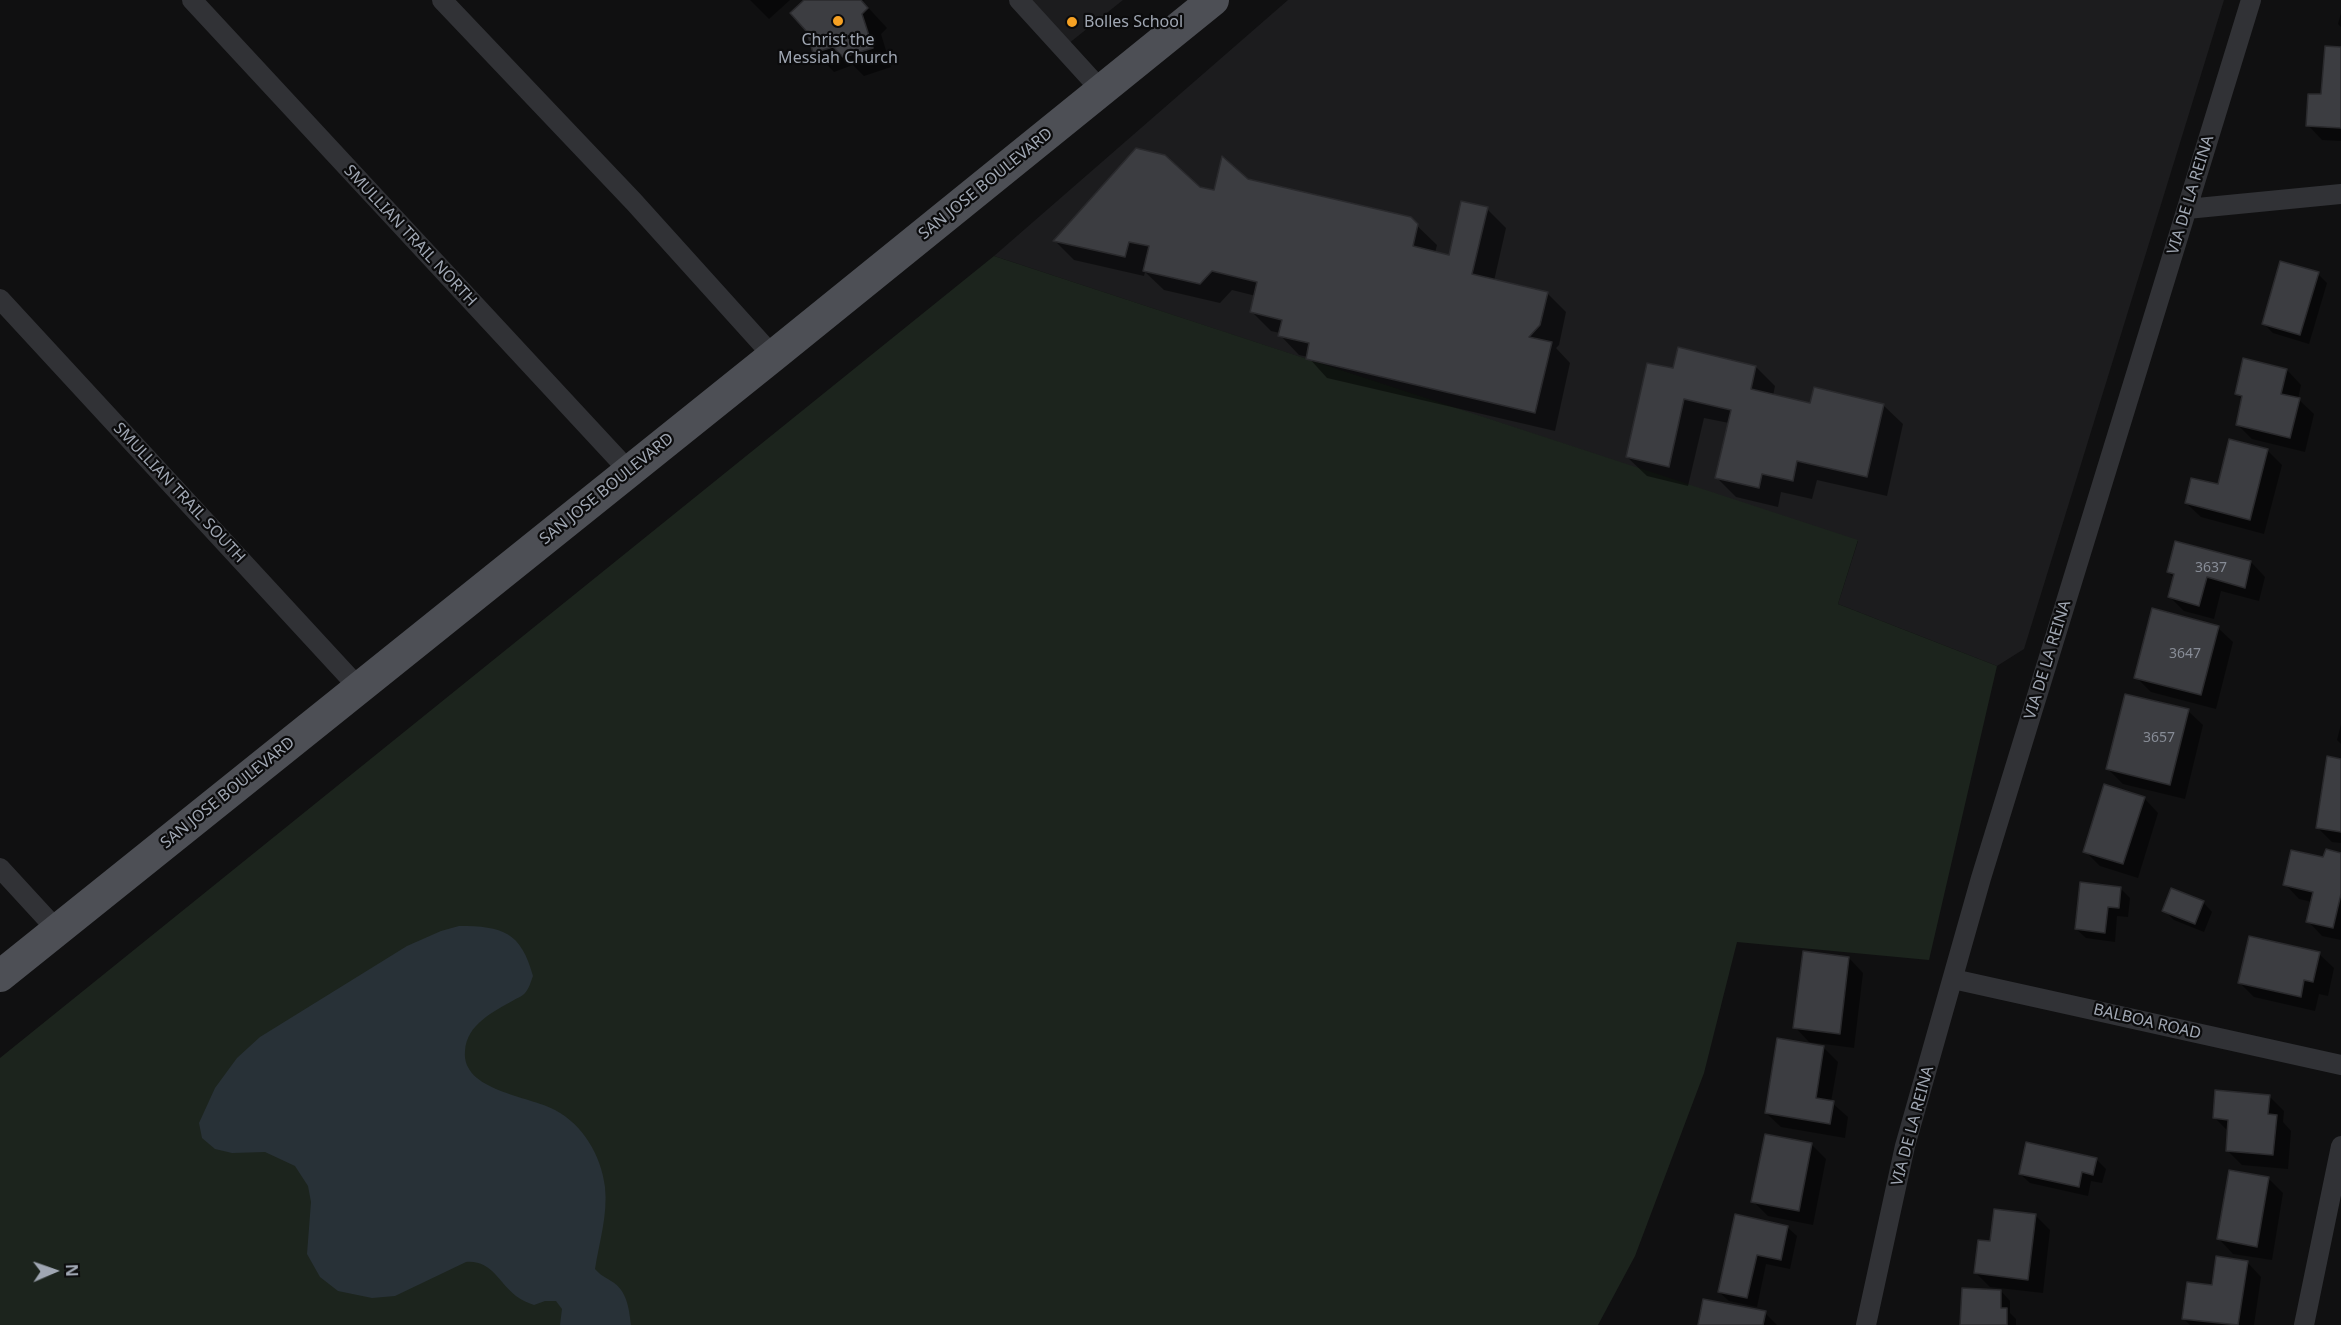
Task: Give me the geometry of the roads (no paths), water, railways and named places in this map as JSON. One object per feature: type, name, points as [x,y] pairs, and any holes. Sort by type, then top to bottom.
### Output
[{"type":"main road","name":"SAN JOSE BOULEVARD","points":[[0,976],[1213,0]]},
{"type":"street","name":"SMULLIAN TRAIL NORTH","points":[[192,0],[629,471]]},
{"type":"street","points":[[442,0],[634,202],[773,356]]},
{"type":"street","points":[[1019,0],[1101,90]]},
{"type":"street","name":"VIA DE LA REINA","points":[[1866,1325],[1905,1146],[1981,878],[2251,0]]},
{"type":"street","points":[[2187,209],[2341,194]]},
{"type":"street","name":"SMULLIAN TRAIL SOUTH","points":[[0,299],[359,688]]},
{"type":"street","points":[[0,868],[57,930]]},
{"type":"street","name":"BALBOA ROAD","points":[[1953,979],[2341,1065]]},
{"type":"street","points":[[2304,1325],[2341,1146]]},
{"type":"place","name":"Christ the Messiah Church","points":[[838,21]]},
{"type":"place","name":"Bolles School","points":[[1072,22]]}]
